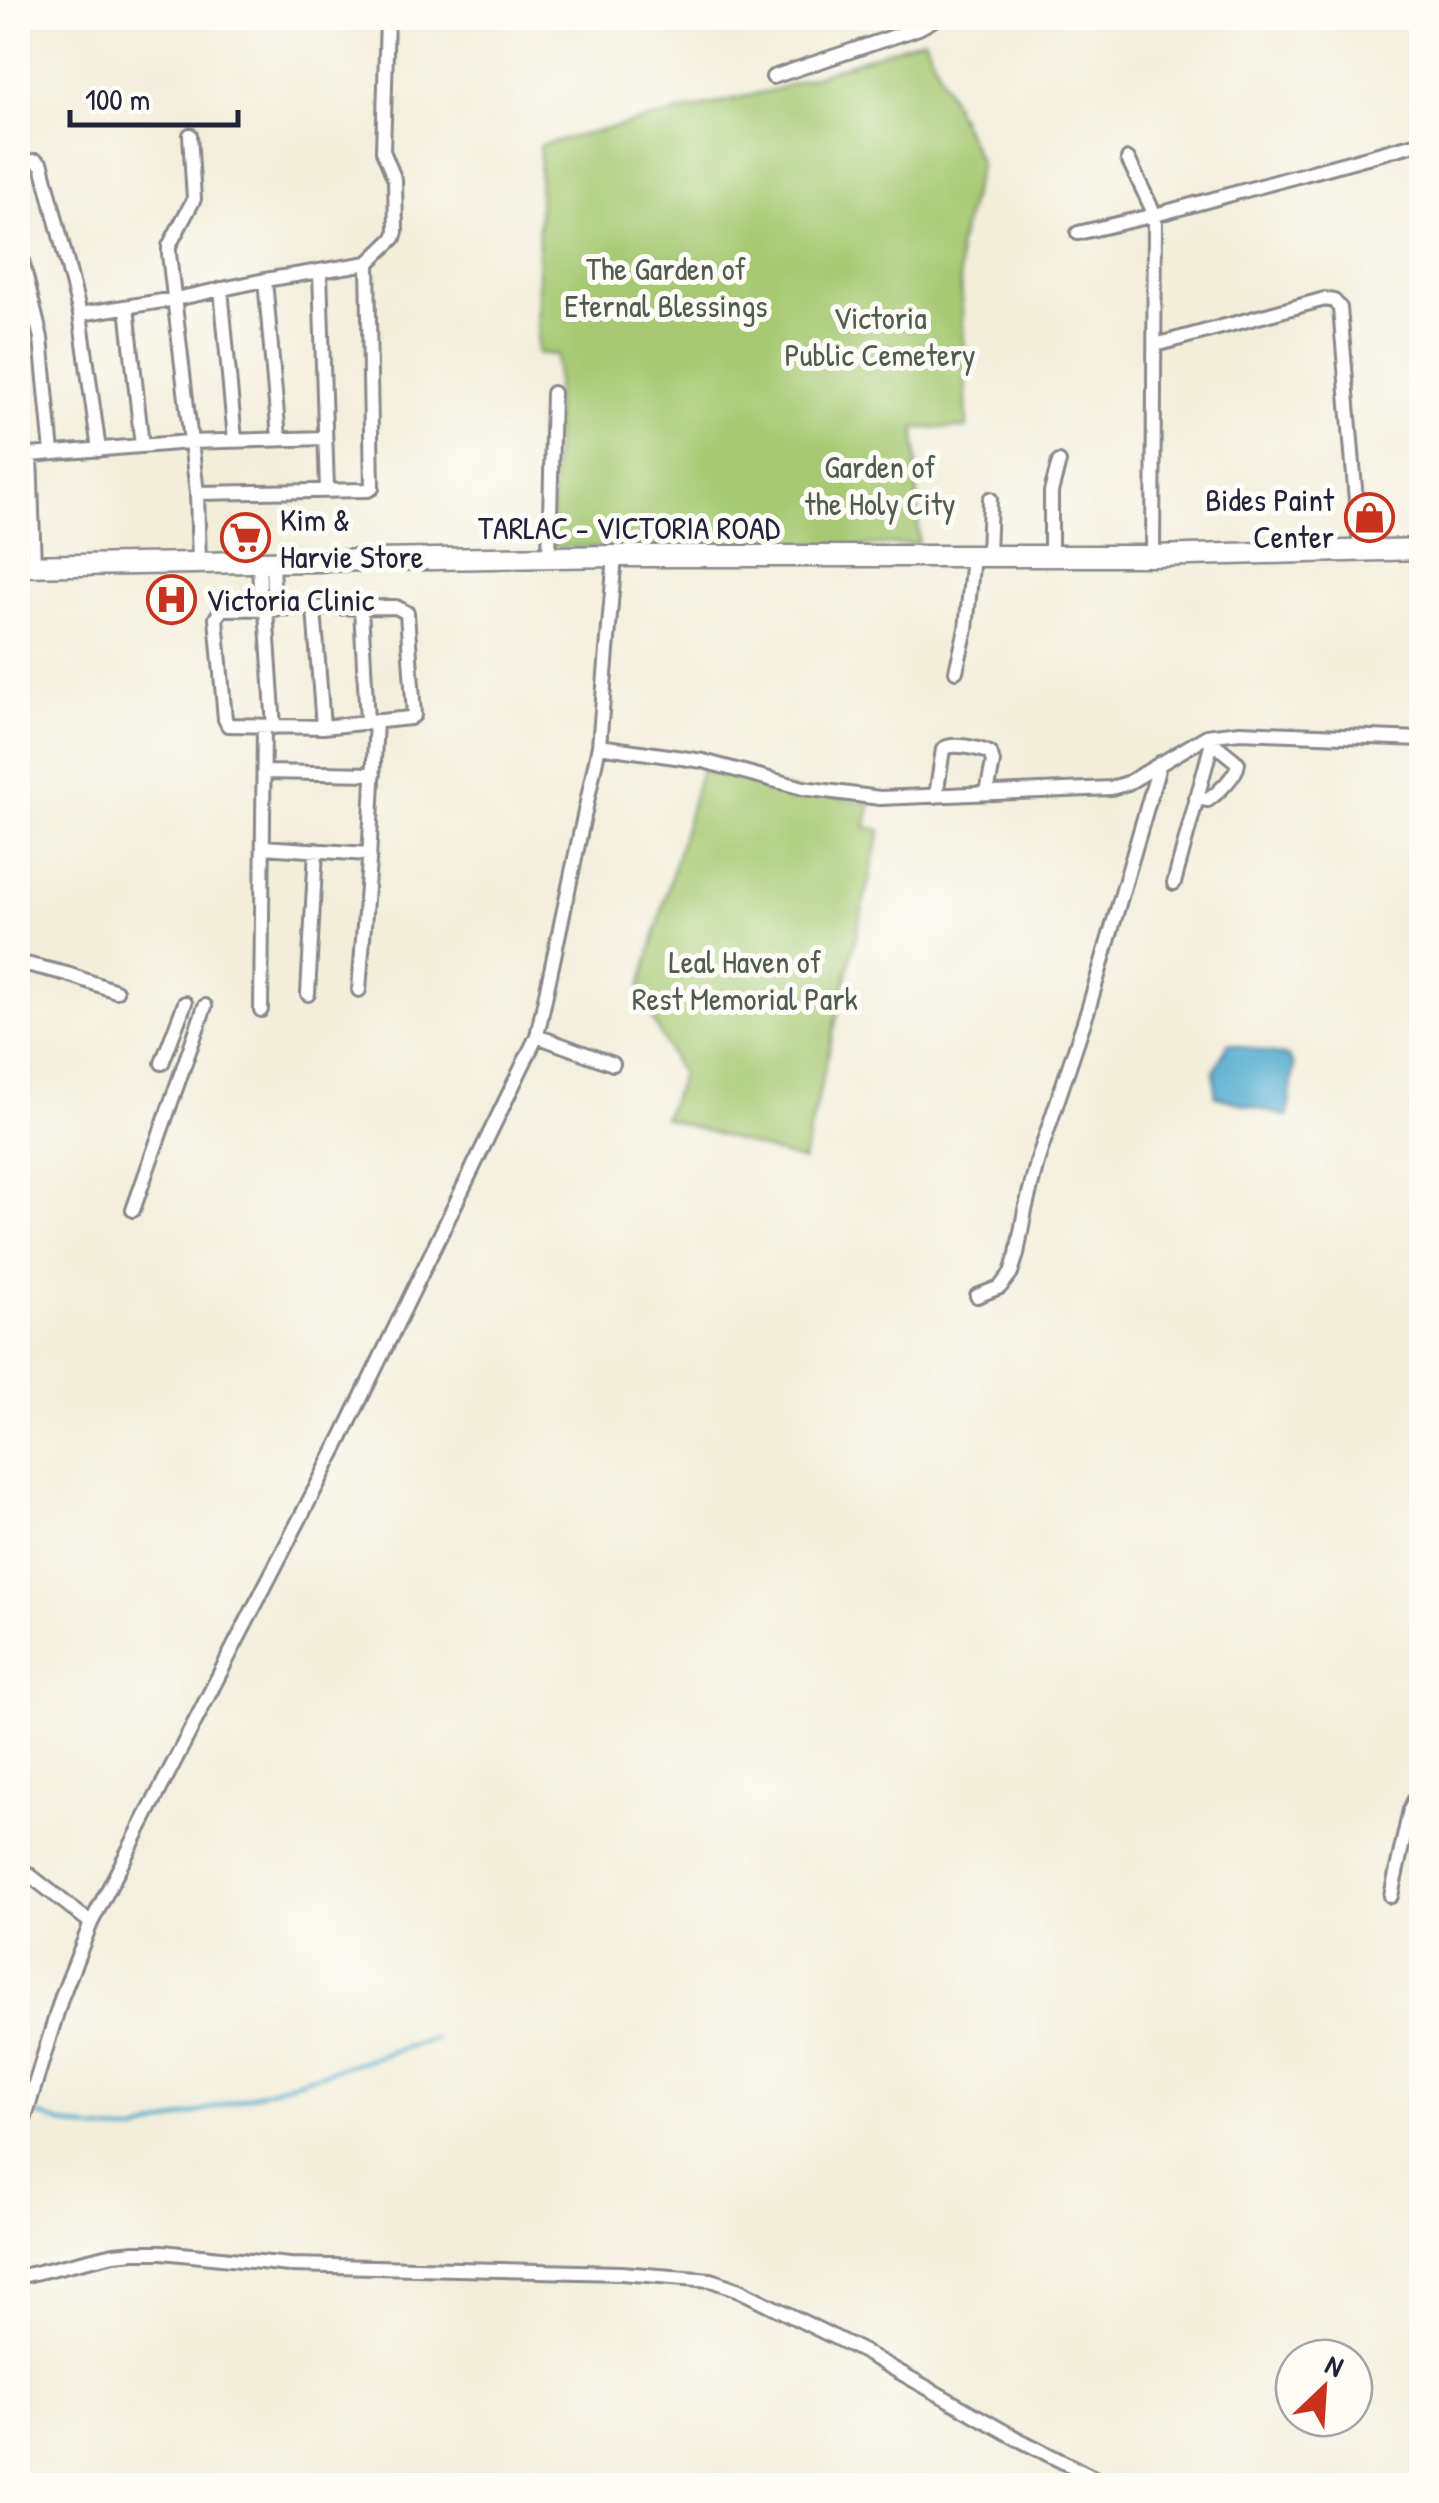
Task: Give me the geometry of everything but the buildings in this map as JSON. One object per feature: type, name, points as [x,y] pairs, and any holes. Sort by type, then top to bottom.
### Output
[{"type":"main road","name":"TARLAC - VICTORIA ROAD","points":[[26,566],[615,556],[1153,556],[1422,549]]},
{"type":"street","points":[[80,314],[368,263],[394,238],[395,180],[383,151],[387,18]]},
{"type":"street","points":[[773,77],[919,28],[936,18]]},
{"type":"street","points":[[190,135],[194,198],[168,254],[197,493],[199,564]]},
{"type":"street","points":[[1078,232],[1155,215],[1422,142]]},
{"type":"street","points":[[1128,159],[1155,215],[1153,556]]},
{"type":"street","points":[[18,162],[37,161],[42,166],[80,314],[98,450]]},
{"type":"street","points":[[18,244],[41,338],[52,454]]},
{"type":"street","points":[[197,493],[372,488],[368,263]]},
{"type":"street","points":[[320,271],[327,490]]},
{"type":"street","points":[[266,280],[279,438]]},
{"type":"street","points":[[220,290],[235,440]]},
{"type":"street","points":[[1155,345],[1325,299],[1337,304],[1360,550]]},
{"type":"street","points":[[126,307],[142,446]]},
{"type":"street","points":[[549,558],[553,393]]},
{"type":"street","points":[[26,566],[24,456],[189,442],[325,438]]},
{"type":"street","points":[[1050,556],[1051,492],[1059,462]]},
{"type":"street","points":[[956,671],[990,499]]},
{"type":"street","points":[[18,2140],[20,2123],[62,1996],[91,1923],[342,1437],[537,1036],[599,746],[615,556]]},
{"type":"street","points":[[261,1010],[264,772],[269,727],[266,563]]},
{"type":"street","points":[[396,607],[407,613],[414,715],[323,727],[228,724],[216,618],[222,609],[314,609],[396,607]]},
{"type":"street","points":[[359,990],[374,774],[361,608]]},
{"type":"street","points":[[314,609],[323,727]]},
{"type":"street","points":[[1213,739],[1240,732],[1422,739]]},
{"type":"street","points":[[599,746],[703,761],[803,788],[880,798],[1111,788],[1128,783],[1207,736],[1238,763],[1238,770],[1208,800],[1196,798]]},
{"type":"street","points":[[1174,883],[1213,739]]},
{"type":"street","points":[[936,796],[943,748],[950,745],[990,753],[993,762],[986,794]]},
{"type":"street","points":[[977,1296],[1000,1287],[1010,1273],[1038,1160],[1088,1010],[1160,763]]},
{"type":"street","points":[[264,772],[374,774]]},
{"type":"street","points":[[263,847],[368,854]]},
{"type":"street","points":[[308,994],[316,850]]},
{"type":"street","points":[[18,962],[116,990]]},
{"type":"street","points":[[162,1063],[185,1003]]},
{"type":"street","points":[[133,1210],[205,1006]]},
{"type":"street","points":[[537,1036],[613,1064]]},
{"type":"street","points":[[1391,1896],[1410,1810],[1422,1795]]},
{"type":"street","points":[[18,1866],[91,1923]]},
{"type":"street","points":[[18,2277],[114,2254],[162,2252],[290,2265],[622,2273],[711,2280],[864,2352],[1110,2486]]},
{"type":"green space","name":"The Garden of Eternal Blessings","points":[[924,38],[980,163],[958,249],[967,428],[915,428],[919,543],[836,548],[551,547],[557,355],[537,353],[540,145],[777,89]]},
{"type":"green space","name":"Leal Haven of Rest Memorial Park","points":[[701,769],[802,793],[871,803],[866,827],[881,830],[803,1161],[664,1118],[681,1075],[639,993]]},
{"type":"water","points":[[1228,1043],[1289,1057],[1294,1066],[1288,1117],[1215,1096],[1214,1071]]},
{"type":"waterway","points":[[32,2112],[83,2128],[136,2132],[435,2038]]},
{"type":"place","name":"Bides Paint Center","points":[[1369,518]]},
{"type":"place","name":"Kim & Harvie Store","points":[[245,538]]},
{"type":"place","name":"Victoria Clinic","points":[[171,600]]},
{"type":"park label","name":"Victoria Public Cemetery","points":[[880,336]]},
{"type":"park label","name":"Garden of the Holy City","points":[[880,486]]}]
